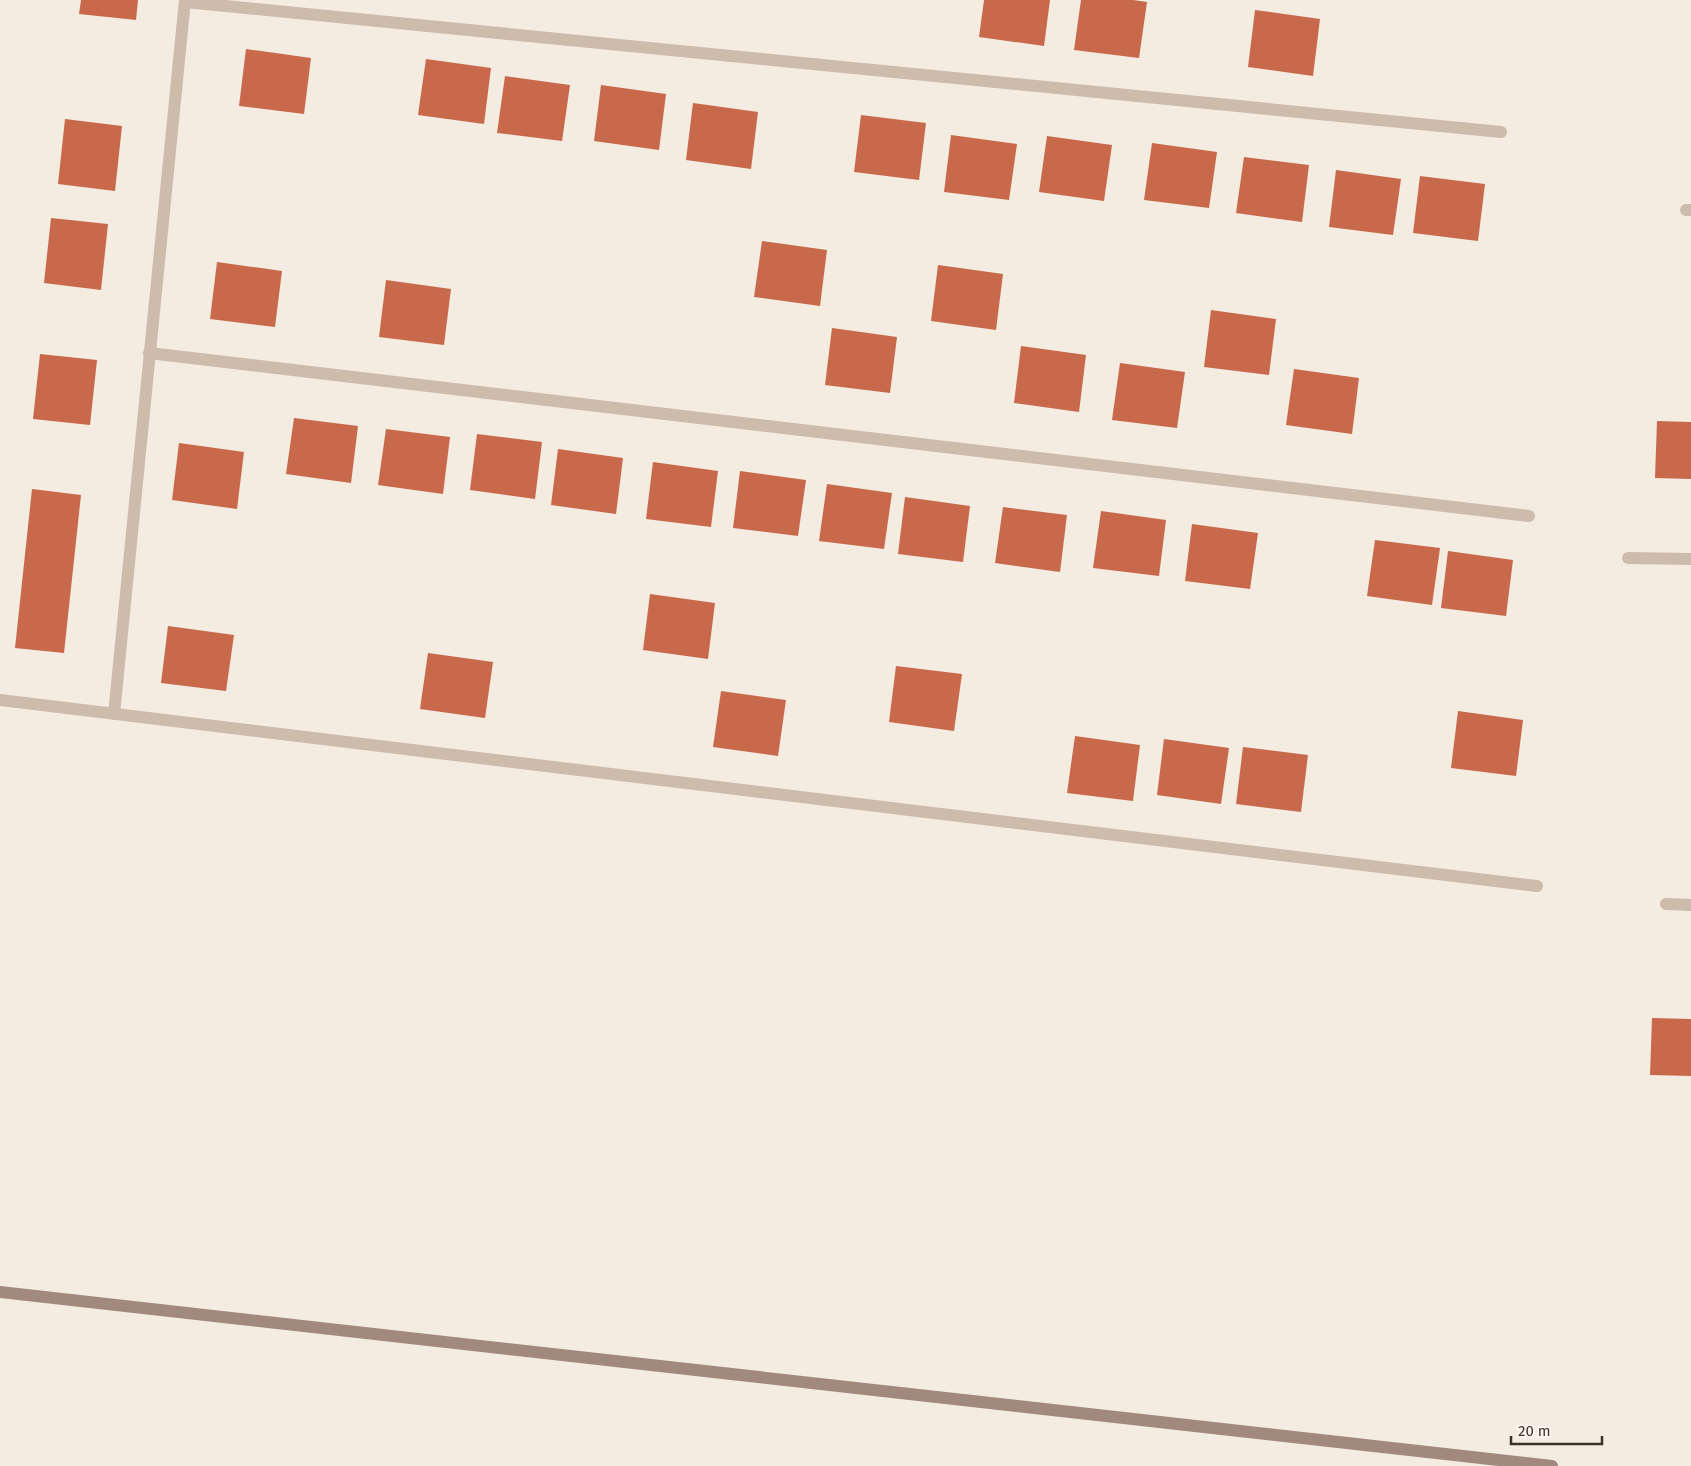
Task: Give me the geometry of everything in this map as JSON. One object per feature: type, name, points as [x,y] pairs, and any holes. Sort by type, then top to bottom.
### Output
[{"type":"main road","points":[[0,1292],[1552,1466]]},
{"type":"street","points":[[114,714],[185,1],[1501,132]]},
{"type":"street","points":[[150,353],[1529,516]]},
{"type":"street","points":[[1628,558],[1691,559]]},
{"type":"street","points":[[0,700],[1537,886]]},
{"type":"street","points":[[1666,904],[1691,905]]},
{"type":"building","points":[[81,0],[138,0],[136,20],[79,14]]},
{"type":"building","points":[[984,0],[1050,0],[1044,46],[979,37]]},
{"type":"building","points":[[1081,0],[1133,0],[1147,2],[1139,58],[1074,50]]},
{"type":"building","points":[[1255,10],[1320,19],[1313,76],[1248,67]]},
{"type":"building","points":[[246,49],[311,58],[304,114],[239,106]]},
{"type":"building","points":[[426,59],[491,68],[484,124],[418,115]]},
{"type":"building","points":[[505,76],[570,85],[562,141],[497,133]]},
{"type":"building","points":[[601,85],[666,94],[659,150],[594,141]]},
{"type":"building","points":[[693,103],[758,112],[751,169],[686,160]]},
{"type":"building","points":[[861,115],[926,123],[919,180],[854,172]]},
{"type":"building","points":[[65,119],[122,126],[115,191],[58,184]]},
{"type":"building","points":[[951,135],[1017,144],[1009,200],[944,192]]},
{"type":"building","points":[[1047,136],[1112,145],[1104,201],[1039,192]]},
{"type":"building","points":[[1152,143],[1217,152],[1209,208],[1144,200]]},
{"type":"building","points":[[1244,157],[1309,165],[1302,222],[1236,213]]},
{"type":"building","points":[[1336,170],[1401,179],[1393,235],[1329,227]]},
{"type":"building","points":[[1420,176],[1485,184],[1478,241],[1413,233]]},
{"type":"building","points":[[51,218],[108,224],[101,290],[44,283]]},
{"type":"building","points":[[762,241],[827,250],[820,306],[754,297]]},
{"type":"building","points":[[217,262],[282,271],[275,327],[210,319]]},
{"type":"building","points":[[938,265],[1003,274],[996,330],[931,321]]},
{"type":"building","points":[[386,280],[451,289],[444,345],[379,337]]},
{"type":"building","points":[[1211,310],[1276,319],[1269,375],[1204,367]]},
{"type":"building","points":[[832,328],[897,337],[890,393],[825,385]]},
{"type":"building","points":[[1021,346],[1086,355],[1079,412],[1014,403]]},
{"type":"building","points":[[40,354],[97,360],[90,425],[33,419]]},
{"type":"building","points":[[1120,363],[1185,372],[1177,428],[1112,420]]},
{"type":"building","points":[[1294,369],[1359,378],[1352,434],[1286,425]]},
{"type":"building","points":[[294,418],[358,426],[351,483],[286,474]]},
{"type":"building","points":[[1657,421],[1691,422],[1691,479],[1655,478]]},
{"type":"building","points":[[386,429],[450,437],[443,494],[378,485]]},
{"type":"building","points":[[477,434],[542,442],[535,499],[470,490]]},
{"type":"building","points":[[179,443],[244,452],[237,509],[172,500]]},
{"type":"building","points":[[558,449],[623,458],[616,514],[551,505]]},
{"type":"building","points":[[653,462],[718,471],[711,527],[646,519]]},
{"type":"building","points":[[740,471],[806,480],[798,536],[733,528]]},
{"type":"building","points":[[827,484],[892,493],[884,549],[819,541]]},
{"type":"building","points":[[32,489],[81,495],[64,653],[15,648]]},
{"type":"building","points":[[905,497],[970,506],[963,562],[898,554]]},
{"type":"building","points":[[1003,507],[1067,515],[1060,572],[995,563]]},
{"type":"building","points":[[1101,511],[1166,520],[1159,576],[1093,568]]},
{"type":"building","points":[[1192,524],[1258,533],[1250,589],[1185,581]]},
{"type":"building","points":[[1375,540],[1440,548],[1432,605],[1367,596]]},
{"type":"building","points":[[1448,551],[1513,560],[1506,616],[1441,608]]},
{"type":"building","points":[[650,594],[715,603],[708,659],[643,650]]},
{"type":"building","points":[[168,626],[234,635],[226,691],[161,683]]},
{"type":"building","points":[[428,653],[493,662],[485,718],[420,709]]},
{"type":"building","points":[[896,666],[962,674],[954,731],[889,722]]},
{"type":"building","points":[[721,691],[786,700],[778,756],[713,747]]},
{"type":"building","points":[[1458,711],[1523,720],[1516,776],[1451,768]]},
{"type":"building","points":[[1075,736],[1140,745],[1133,801],[1067,793]]},
{"type":"building","points":[[1164,739],[1229,748],[1221,804],[1157,795]]},
{"type":"building","points":[[1243,747],[1308,755],[1301,812],[1236,804]]},
{"type":"building","points":[[1652,1018],[1691,1019],[1691,1076],[1650,1075]]}]
